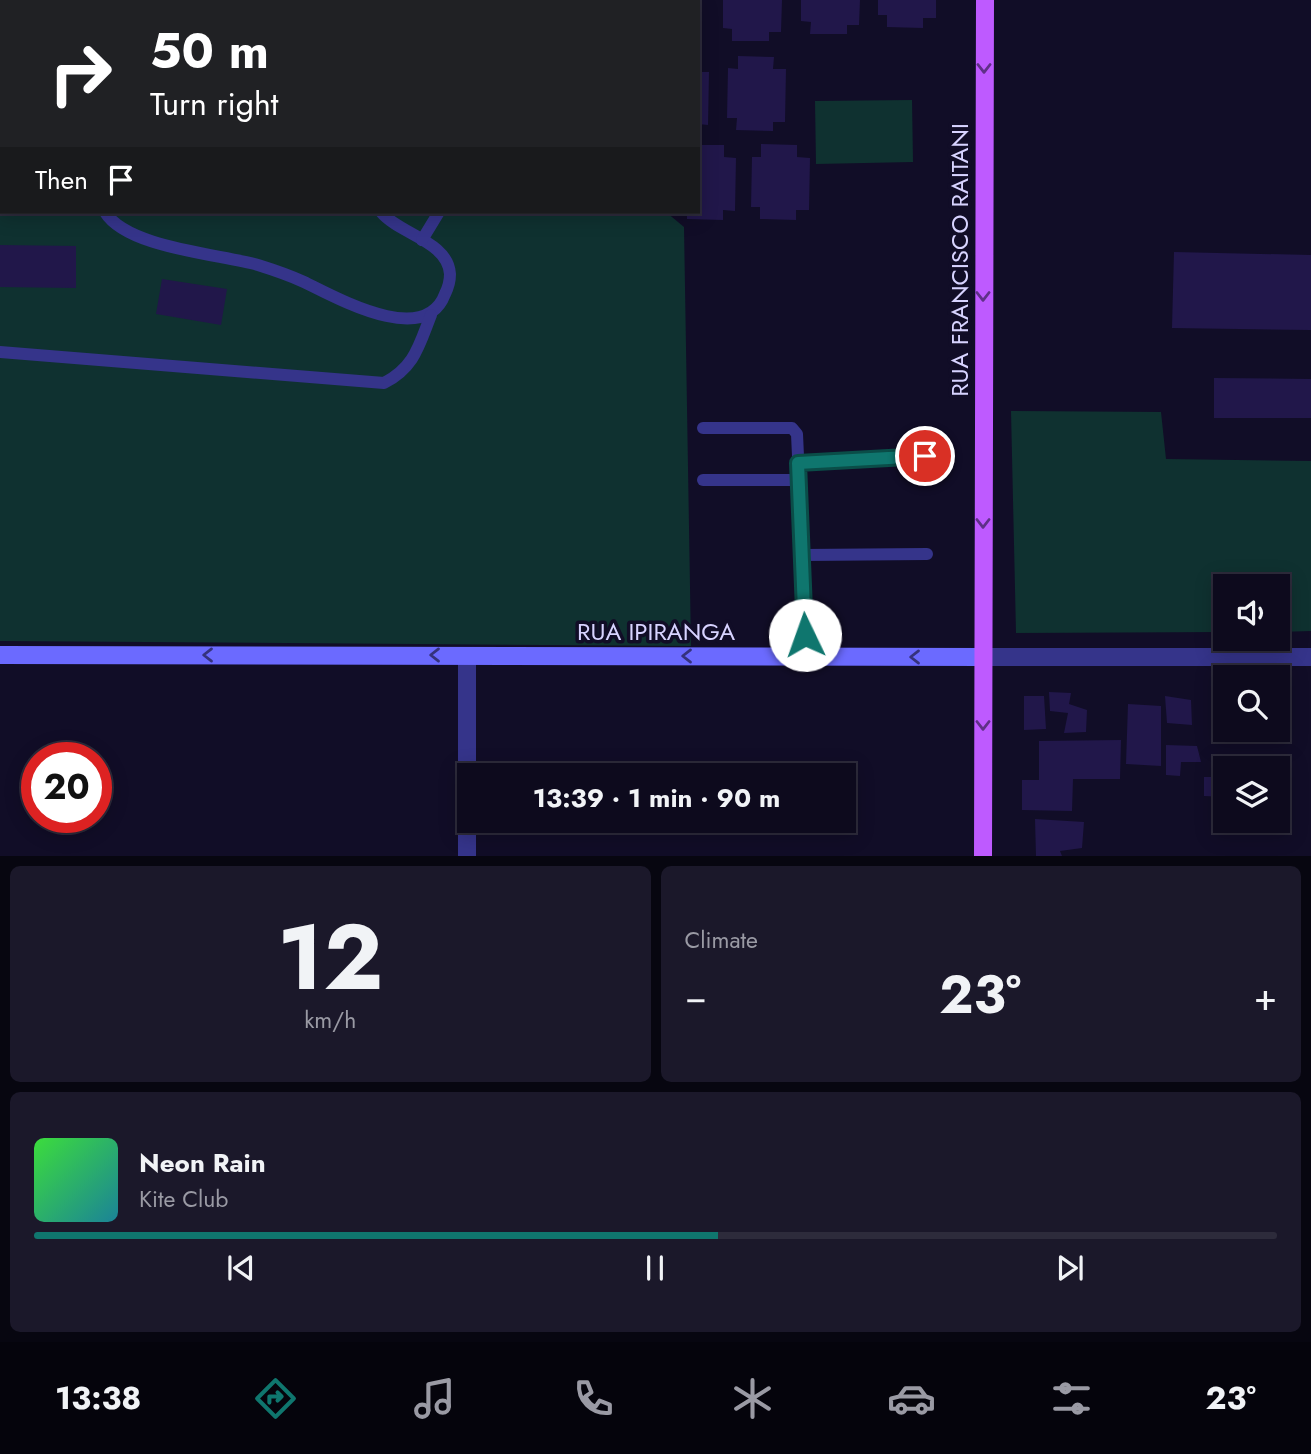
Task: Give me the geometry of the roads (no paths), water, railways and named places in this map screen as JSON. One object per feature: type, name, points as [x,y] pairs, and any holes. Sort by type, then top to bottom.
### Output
[{"type":"main road","name":"RUA FRANCISCO RAITANI","points":[[983,856],[985,0]]},
{"type":"main road","name":"RUA IPIRANGA","points":[[0,654],[983,657]]},
{"type":"street","points":[[467,656],[467,856]]},
{"type":"street","name":"RUA IPIRANGA","points":[[983,657],[1311,657]]},
{"type":"lane","points":[[105,214],[131,233],[159,244],[228,257],[279,272],[360,309],[418,319],[431,315]]},
{"type":"lane","points":[[0,352],[384,383],[402,373],[414,358],[431,315],[442,302],[450,274],[447,260],[422,240],[396,226],[383,214]]},
{"type":"lane","points":[[422,240],[438,214]]},
{"type":"lane","points":[[703,428],[792,428],[797,434],[807,656]]},
{"type":"lane","points":[[798,463],[925,456]]},
{"type":"lane","points":[[703,480],[799,480]]},
{"type":"lane","points":[[802,555],[927,554]]}]
